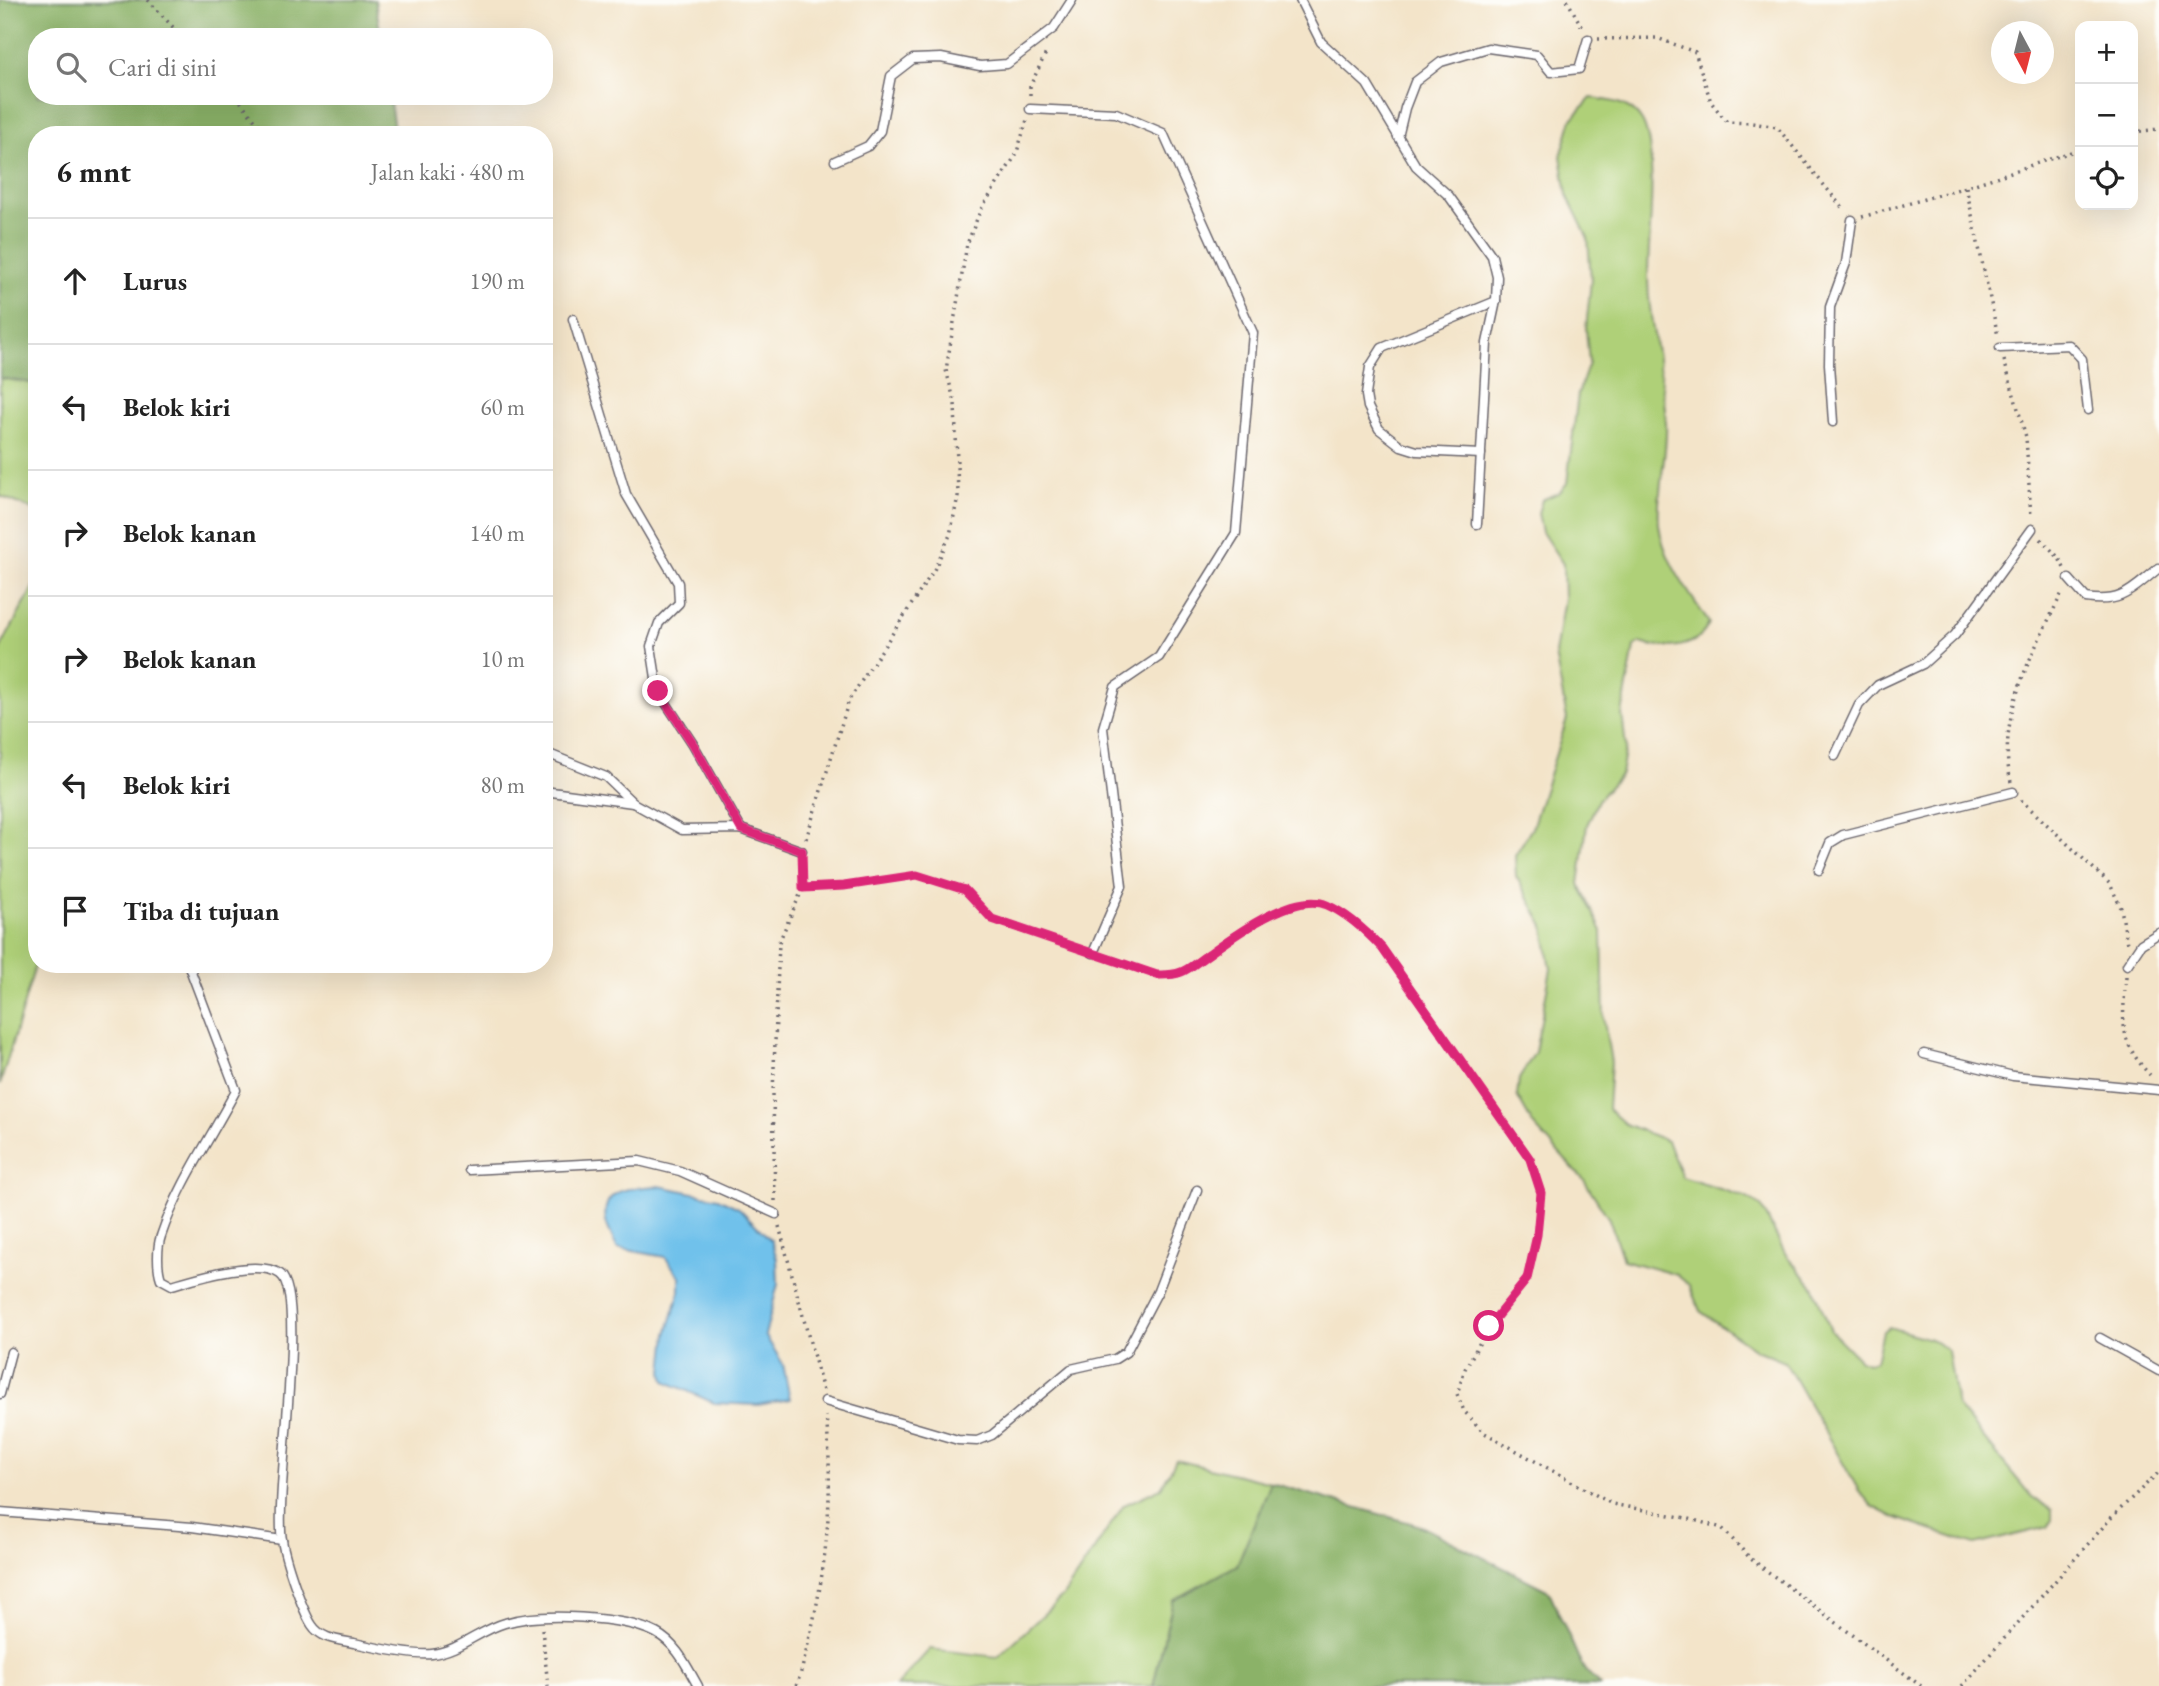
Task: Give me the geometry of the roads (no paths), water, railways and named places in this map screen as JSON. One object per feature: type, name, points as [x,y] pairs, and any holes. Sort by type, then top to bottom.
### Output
[{"type":"lane","points":[[835,161],[868,146],[880,131],[891,76],[913,59],[941,58],[980,66],[1007,64],[1054,28],[1073,0]]},
{"type":"lane","points":[[1300,0],[1321,42],[1367,85],[1416,166],[1448,196],[1492,256],[1497,277],[1496,301],[1487,343],[1477,524]]},
{"type":"lane","points":[[1398,137],[1415,82],[1441,62],[1488,48],[1536,55],[1551,72],[1579,69],[1588,39]]},
{"type":"lane","points":[[1030,109],[1116,113],[1163,133],[1253,333],[1236,533],[1159,657],[1115,687],[1103,728],[1122,886],[1093,953]]},
{"type":"lane","points":[[1833,422],[1829,364],[1830,307],[1846,263],[1852,220]]},
{"type":"lane","points":[[1481,454],[1418,450],[1401,446],[1379,429],[1368,407],[1366,395],[1370,367],[1382,348],[1496,301]]},
{"type":"lane","points":[[573,319],[626,494],[678,583],[679,603],[659,623],[651,646],[658,691],[693,744],[741,829]]},
{"type":"lane","points":[[2000,348],[2069,345],[2082,359],[2088,410]]},
{"type":"lane","points":[[1835,755],[1859,705],[1878,685],[1923,664],[1955,635],[2032,529]]},
{"type":"lane","points":[[2069,579],[2086,598],[2100,601],[2122,598],[2159,568]]},
{"type":"lane","points":[[553,756],[606,777],[633,803],[682,830],[741,829],[802,851]]},
{"type":"lane","points":[[553,792],[633,803]]},
{"type":"lane","points":[[1819,870],[1830,843],[1843,835],[2013,792]]},
{"type":"lane","points":[[2127,965],[2141,944],[2159,933]]},
{"type":"lane","points":[[192,973],[236,1090],[176,1200],[160,1239],[159,1273],[161,1279],[172,1285],[226,1270],[263,1268],[280,1274],[289,1285],[292,1338],[280,1502],[282,1540],[305,1614],[314,1628],[327,1638],[376,1648],[432,1654],[460,1645],[504,1623],[541,1616],[616,1621],[656,1633],[677,1651],[698,1686]]},
{"type":"lane","points":[[1924,1055],[2013,1076],[2159,1090]]},
{"type":"lane","points":[[468,1170],[639,1161],[680,1171],[776,1213]]},
{"type":"lane","points":[[825,1401],[958,1440],[977,1441],[992,1435],[1071,1369],[1115,1359],[1126,1352],[1158,1291],[1197,1190]]},
{"type":"lane","points":[[2100,1338],[2159,1371]]},
{"type":"lane","points":[[0,1394],[11,1352]]},
{"type":"lane","points":[[0,1512],[192,1527],[282,1540]]},
{"type":"water","points":[[659,1186],[718,1198],[739,1208],[771,1240],[777,1259],[778,1284],[765,1335],[783,1364],[790,1399],[758,1405],[714,1403],[665,1381],[663,1371],[667,1334],[680,1291],[680,1277],[665,1257],[617,1248],[606,1221],[608,1201],[614,1195],[640,1187]]}]
